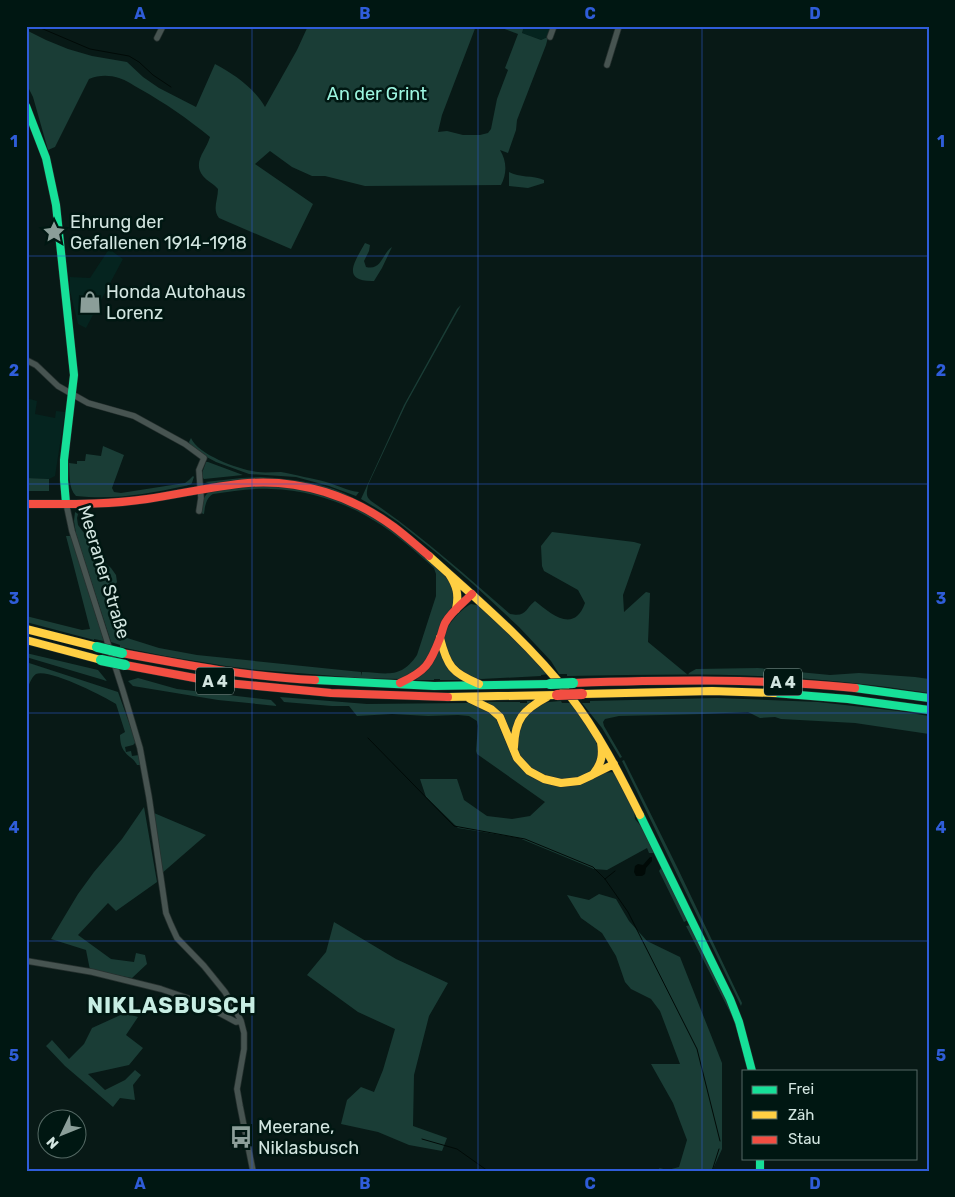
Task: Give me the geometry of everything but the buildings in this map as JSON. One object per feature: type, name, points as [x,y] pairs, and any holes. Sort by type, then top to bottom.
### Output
[{"type":"main road","name":"Meeraner Straße","points":[[26,106],[46,158],[56,206],[74,375],[64,460],[66,503]]},
{"type":"main road","points":[[26,504],[125,502],[226,485],[256,482],[282,483],[323,492],[356,504],[394,527],[514,633],[544,664],[586,718],[614,764],[730,999],[739,1022],[752,1070]]},
{"type":"main road","points":[[449,574],[458,589],[459,598],[456,610]]},
{"type":"main road","points":[[397,685],[425,669],[432,660],[446,622],[472,594]]},
{"type":"main road","name":"A 4","points":[[26,629],[172,664],[240,674],[287,678],[434,686],[706,680],[787,682],[875,690],[929,698]]},
{"type":"main road","points":[[440,638],[444,654],[452,670],[484,686]]},
{"type":"main road","name":"A 4","points":[[26,640],[101,660],[216,682],[305,691],[464,697],[712,691],[860,700],[929,710]]},
{"type":"main road","points":[[514,753],[514,731],[521,714],[533,705],[554,695]]},
{"type":"main road","points":[[464,697],[492,709],[500,718],[514,753],[521,764],[534,775],[550,782],[564,783],[577,781],[614,764]]},
{"type":"main road","points":[[593,774],[602,759],[601,742]]},
{"type":"street","points":[[157,38],[163,26]]},
{"type":"street","points":[[550,37],[554,26]]},
{"type":"street","points":[[607,65],[620,26]]},
{"type":"street","points":[[26,360],[36,365],[58,386],[88,403],[134,416],[185,444],[204,458],[199,470],[201,498],[199,511]]},
{"type":"street","name":"Meeraner Straße","points":[[66,503],[72,531],[140,748],[166,913],[177,938],[204,966],[225,992],[241,1021]]},
{"type":"street","points":[[27,961],[92,972],[161,990],[199,1002],[236,1022],[241,1021],[244,1033],[244,1049],[237,1089],[253,1171]]},
{"type":"shaded area","points":[[524,26],[552,26],[548,37],[541,40],[522,33]]},
{"type":"shaded area","points":[[109,249],[123,259],[86,328],[78,324],[70,291],[70,277],[90,278]]},
{"type":"shaded area","points":[[26,398],[37,401],[35,414],[55,418],[56,411],[65,412],[55,476],[49,479],[26,478]]},
{"type":"shaded area","points":[[652,857],[652,861],[646,868],[645,874],[636,876],[634,872],[635,866],[638,864],[643,865]]},
{"type":"green space","name":"An der Grint","points":[[308,26],[476,26],[442,115],[438,132],[447,131],[463,135],[480,135],[488,133],[491,129],[497,99],[508,70],[505,68],[518,34],[499,27],[524,26],[522,33],[541,40],[548,37],[517,120],[516,130],[508,153],[500,150],[505,168],[501,185],[365,186],[325,176],[312,176],[292,167],[270,151],[255,164],[313,204],[291,249],[219,218],[216,211],[218,189],[203,176],[199,166],[199,161],[210,137],[167,106],[122,79],[104,76],[89,79],[55,147],[48,150],[33,97],[26,83],[26,30],[68,49],[92,56],[127,62],[143,77],[159,88],[196,107],[215,64],[243,82],[265,107],[297,50]]},
{"type":"green space","points":[[509,172],[540,178],[544,180],[544,183],[528,188],[509,186]]},
{"type":"green space","points":[[365,243],[370,245],[364,261],[366,267],[371,268],[379,264],[392,247],[374,281],[357,278],[354,274],[354,263]]},
{"type":"green space","points":[[461,305],[406,404],[368,485],[368,497],[425,541],[510,614],[522,614],[535,601],[555,616],[569,619],[575,618],[585,603],[578,590],[544,571],[541,546],[552,532],[641,544],[623,595],[624,612],[646,592],[650,593],[648,642],[687,674],[567,676],[567,674],[559,674],[551,661],[519,627],[473,584],[398,522],[361,499],[404,405]]},
{"type":"green space","points":[[191,438],[195,444],[211,456],[250,471],[281,472],[330,483],[359,492],[356,496],[296,477],[249,474],[216,462],[203,455],[190,445]]},
{"type":"green space","points":[[103,446],[124,455],[112,488],[114,492],[121,493],[185,483],[194,477],[190,485],[157,492],[131,496],[76,496],[71,485],[69,463],[77,464],[77,461],[85,461],[86,454],[101,456]]},
{"type":"green space","points":[[206,462],[243,475],[204,479],[201,476]]},
{"type":"green space","points":[[261,477],[322,486],[334,489],[355,499],[352,500],[316,487],[239,480],[211,484],[205,482]]},
{"type":"green space","points":[[26,478],[49,479],[49,491],[26,491]]},
{"type":"green space","points":[[273,485],[306,490],[340,501],[376,518],[396,532],[452,584],[457,598],[426,665],[400,679],[360,678],[226,666],[120,647],[120,645],[111,642],[76,534],[75,512],[78,514],[78,525],[93,552],[116,575],[117,582],[109,593],[124,637],[159,648],[197,655],[361,672],[361,676],[362,672],[393,673],[411,663],[417,655],[436,596],[436,574],[434,568],[381,525],[337,502],[311,494],[284,490],[249,489],[213,494],[207,500],[204,514],[201,513],[204,499],[209,492],[244,486]]},
{"type":"green space","points":[[66,536],[71,536],[104,641],[26,622],[26,616],[82,630],[90,629]]},
{"type":"green space","points":[[471,604],[482,608],[527,650],[549,674],[481,679],[473,678],[453,667],[445,645],[445,634],[454,619]]},
{"type":"green space","points":[[438,647],[463,680],[416,680]]},
{"type":"green space","points":[[26,653],[98,670],[107,681],[26,657]]},
{"type":"green space","points":[[26,662],[118,692],[136,742],[125,747],[126,752],[131,751],[132,756],[139,755],[141,765],[137,765],[126,754],[123,748],[120,735],[125,732],[116,704],[76,684],[42,673],[34,675],[26,691]]},
{"type":"green space","points":[[758,668],[830,675],[859,673],[915,677],[929,679],[929,693],[801,678],[688,674],[696,669]]},
{"type":"green space","points":[[138,678],[177,689],[271,700],[277,706],[218,700],[133,686],[128,681]]},
{"type":"green space","points":[[280,697],[367,704],[469,703],[494,714],[507,745],[545,783],[614,773],[634,810],[635,819],[644,830],[660,862],[654,853],[649,853],[647,848],[607,870],[594,869],[519,838],[458,828],[426,797],[420,779],[457,779],[464,800],[487,816],[512,819],[530,816],[545,802],[477,754],[477,721],[469,716],[392,714],[357,716],[349,706],[284,702]]},
{"type":"green space","points":[[717,698],[818,702],[929,716],[929,734],[855,723],[781,719],[775,717],[760,718],[748,712],[619,716],[605,719],[603,722],[622,757],[620,758],[602,728],[582,703],[590,703],[590,701]]},
{"type":"green space","points":[[527,701],[531,701],[512,732],[487,702],[527,703]]},
{"type":"green space","points":[[561,701],[562,703],[572,703],[594,736],[600,754],[593,770],[577,778],[555,779],[533,770],[520,756],[515,737],[522,716],[540,704]]},
{"type":"green space","points":[[624,760],[742,1003],[741,1006],[622,761]]},
{"type":"green space","points":[[144,807],[157,882],[116,911],[108,903],[78,935],[111,959],[134,962],[136,953],[145,955],[147,964],[132,978],[90,970],[86,950],[51,939],[78,894],[122,839]]},
{"type":"green space","points":[[154,813],[206,835],[161,874]]},
{"type":"green space","points":[[663,867],[688,920],[684,922],[659,871]]},
{"type":"green space","points":[[599,894],[616,899],[629,921],[647,941],[680,957],[722,1063],[722,1149],[712,1171],[660,1171],[659,1168],[668,1170],[679,1167],[687,1140],[673,1103],[651,1064],[680,1064],[660,1011],[651,999],[631,989],[625,982],[616,956],[602,933],[581,918],[567,895],[589,900]]},
{"type":"green space","points":[[334,922],[396,959],[448,983],[429,1016],[414,1075],[413,1126],[447,1138],[442,1151],[409,1145],[378,1132],[341,1124],[347,1100],[361,1087],[374,1092],[383,1070],[395,1029],[358,1012],[307,975],[326,952]]},
{"type":"green space","points":[[691,925],[732,1011],[739,1037],[732,1016],[686,926]]},
{"type":"green space","points":[[125,1013],[138,1017],[126,1035],[143,1048],[129,1065],[88,1074],[105,1090],[125,1080],[135,1070],[141,1075],[133,1085],[135,1100],[120,1098],[113,1107],[65,1066],[46,1046],[52,1040],[69,1059],[84,1044],[92,1028]]},
{"type":"waterway","points":[[36,26],[90,49],[129,56],[171,87]]},
{"type":"waterway","points":[[368,738],[454,826],[525,839],[593,867],[605,879],[628,912],[697,1049],[720,1141]]},
{"type":"waterway","points":[[605,879],[615,871]]},
{"type":"waterway","points":[[422,1139],[457,1149],[488,1171]]},
{"type":"waterway","points":[[712,1171],[719,1149]]},
{"type":"traffic: fast","points":[[26,106],[46,158],[56,205],[74,375],[64,460],[66,503]]},
{"type":"traffic: fast","points":[[97,647],[122,653]]},
{"type":"traffic: fast","points":[[101,660],[125,665]]},
{"type":"traffic: fast","points":[[315,680],[434,686],[550,684]]},
{"type":"traffic: fast","points":[[550,684],[573,683]]},
{"type":"traffic: fast","points":[[855,688],[929,698]]},
{"type":"traffic: fast","points":[[774,693],[848,699],[929,710]]},
{"type":"traffic: fast","points":[[640,815],[730,999],[739,1022],[752,1070]]},
{"type":"traffic: fast","points":[[760,1160],[760,1171]]},
{"type":"traffic: slow","points":[[429,556],[520,640],[570,696],[599,738],[640,815]]},
{"type":"traffic: slow","points":[[449,574],[457,591],[456,609]]},
{"type":"traffic: slow","points":[[26,629],[97,647]]},
{"type":"traffic: slow","points":[[440,638],[445,655],[452,667],[462,676],[479,684]]},
{"type":"traffic: slow","points":[[26,640],[101,660]]},
{"type":"traffic: slow","points":[[582,694],[712,691],[774,693]]},
{"type":"traffic: slow","points":[[448,697],[557,695]]},
{"type":"traffic: slow","points":[[514,747],[516,729],[522,716],[532,706],[547,697]]},
{"type":"traffic: slow","points":[[470,699],[491,709],[500,717],[517,758],[529,771],[544,779],[561,783],[579,781],[614,764]]},
{"type":"traffic: slow","points":[[594,773],[599,766],[601,758],[601,742]]},
{"type":"traffic: jam","points":[[26,504],[117,502],[147,499],[235,484],[267,482],[287,484],[325,492],[361,506],[394,527],[429,556]]},
{"type":"traffic: jam","points":[[400,683],[416,675],[426,666],[430,661],[444,625],[454,611],[472,594]]},
{"type":"traffic: jam","points":[[122,653],[242,673],[315,680]]},
{"type":"traffic: jam","points":[[125,665],[216,682],[331,693],[448,697]]},
{"type":"traffic: jam","points":[[573,683],[749,681],[855,688]]},
{"type":"traffic: jam","points":[[557,695],[582,694]]},
{"type":"place","name":"Ehrung der Gefallenen 1914-1918","points":[[54,232]]},
{"type":"place","name":"Honda Autohaus Lorenz","points":[[90,302]]},
{"type":"place","name":"Meerane, Niklasbusch","points":[[241,1137]]},
{"type":"district","name":"NIKLASBUSCH","points":[[172,1005]]}]
